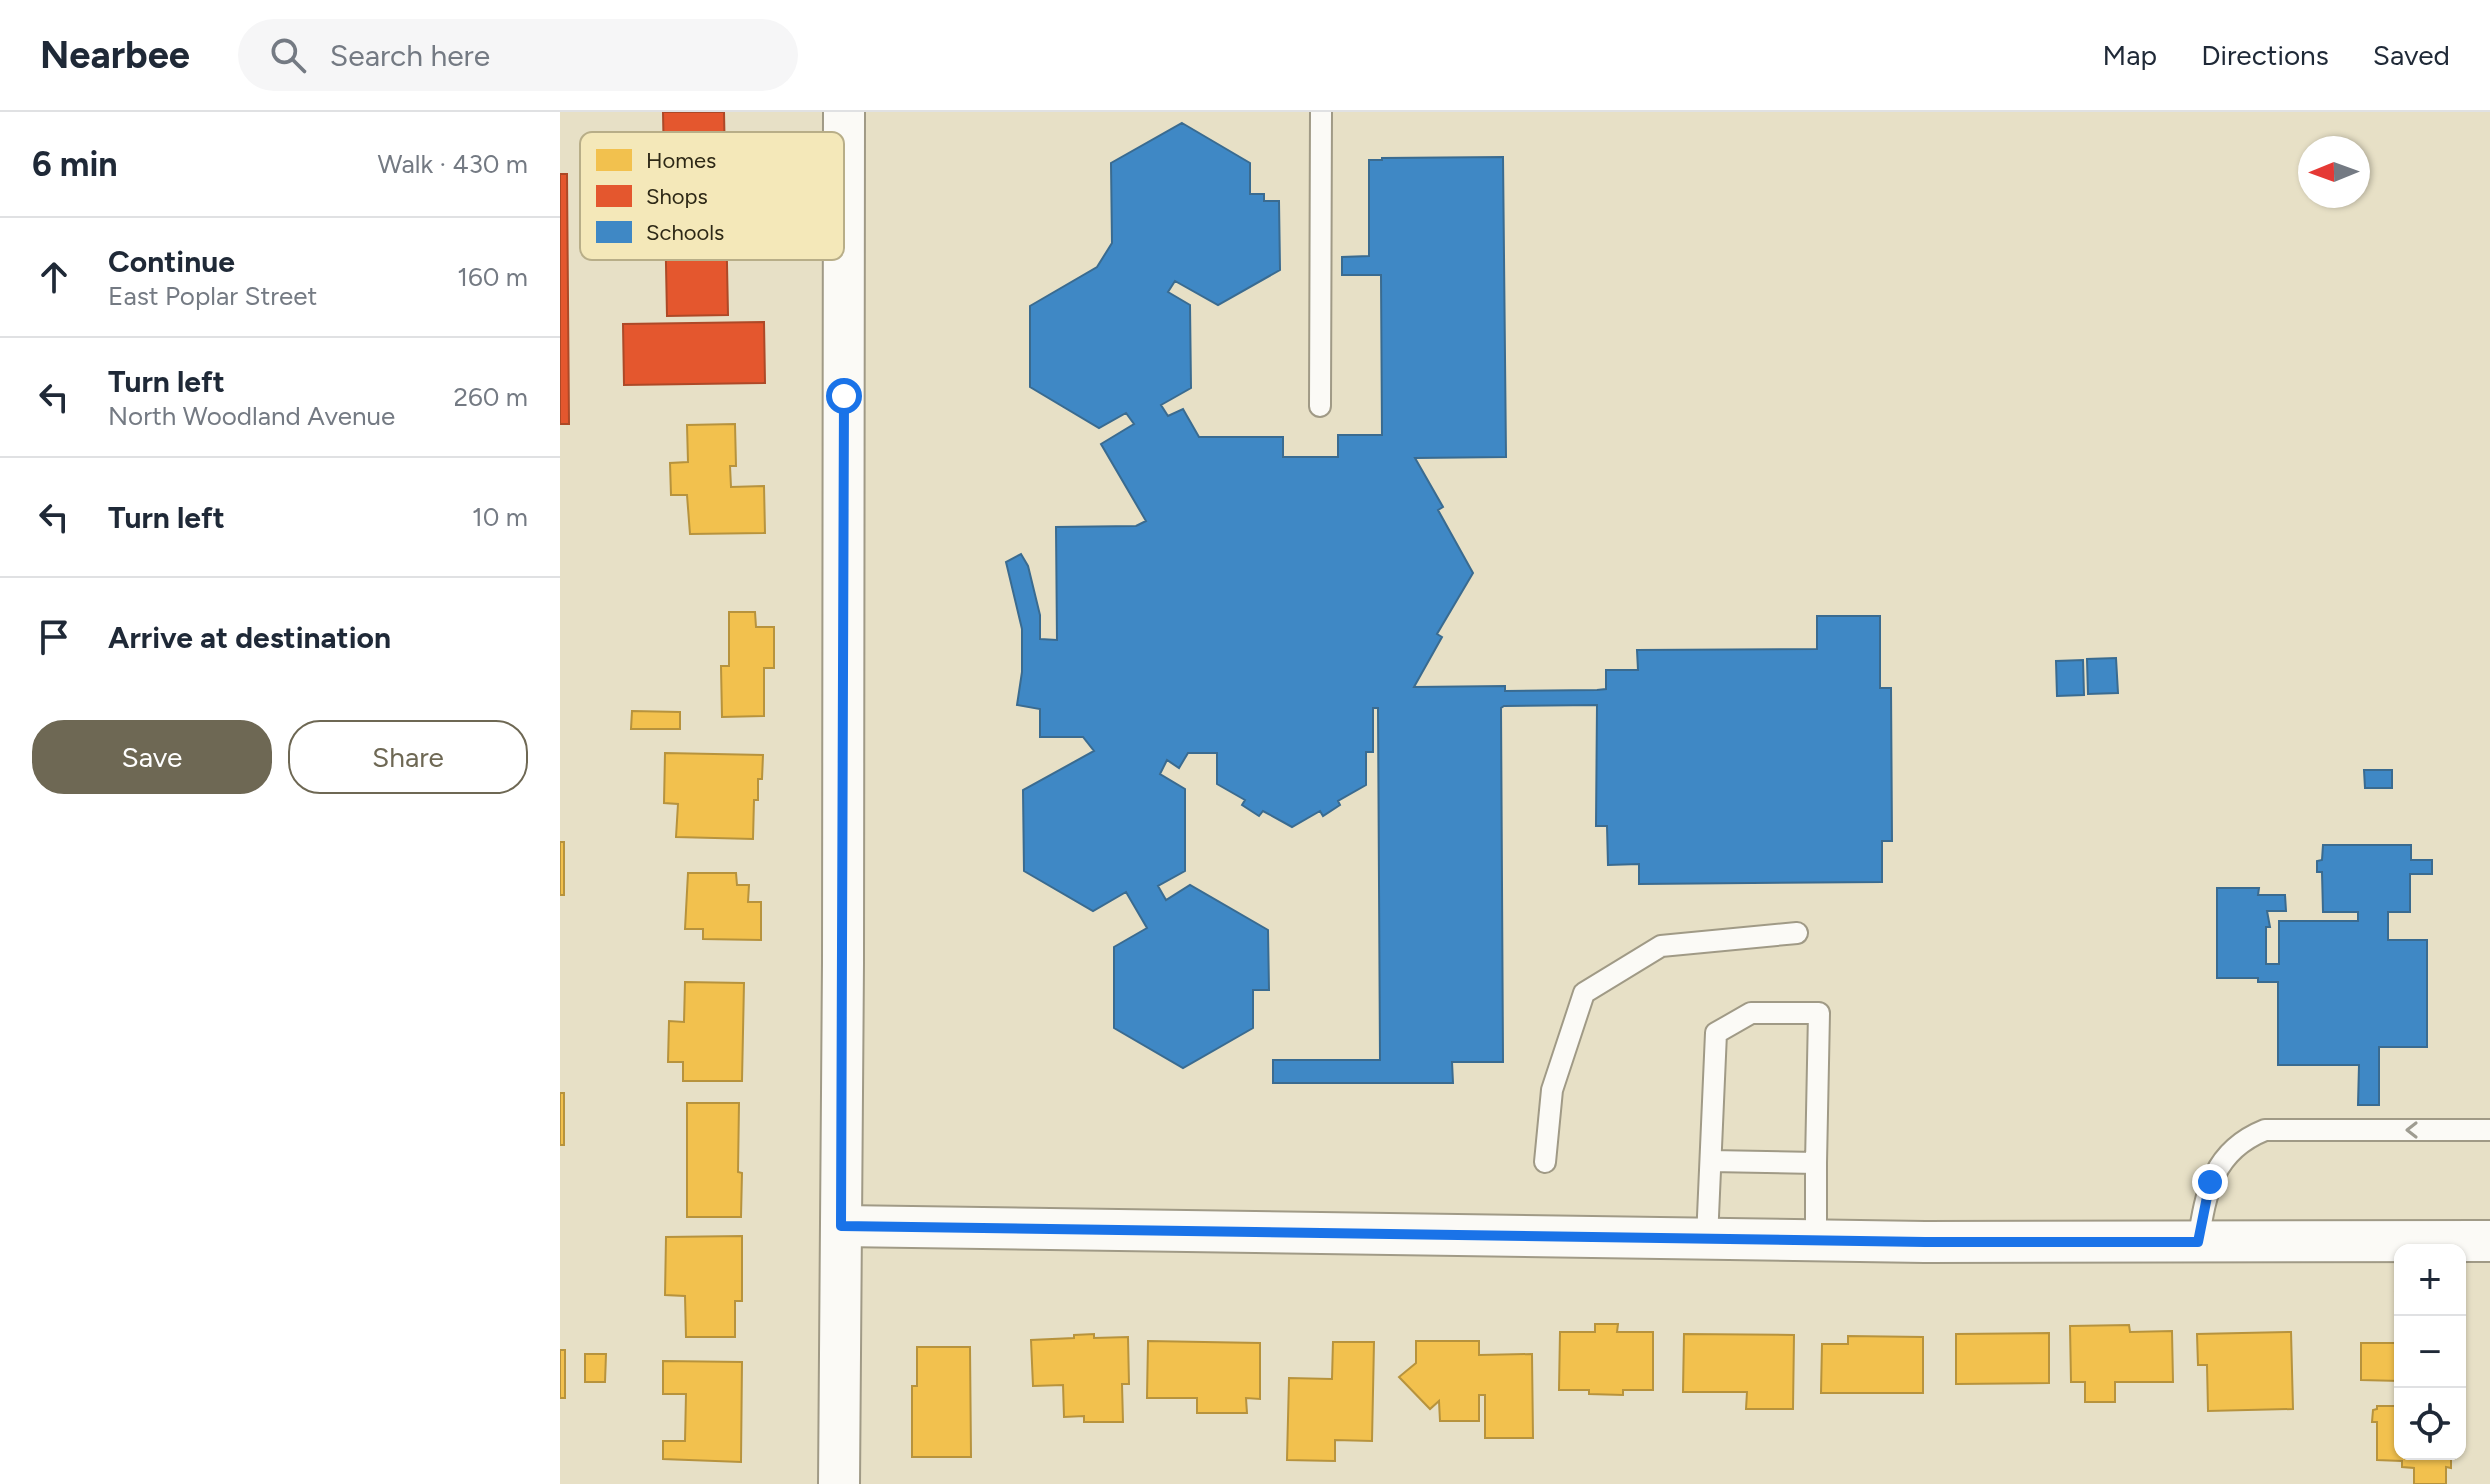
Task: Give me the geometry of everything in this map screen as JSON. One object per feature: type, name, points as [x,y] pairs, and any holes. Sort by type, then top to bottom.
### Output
[{"type":"street","points":[[844,112],[844,132]]},
{"type":"street","points":[[839,1484],[844,260]]},
{"type":"street","points":[[841,1226],[1816,1241],[2490,1241]]},
{"type":"lane","points":[[1320,406],[1321,112]]},
{"type":"lane","points":[[1545,1162],[1552,1090],[1584,993],[1661,946],[1797,933]]},
{"type":"lane","points":[[1707,1239],[1716,1033],[1751,1013],[1819,1013],[1816,1241]]},
{"type":"lane","points":[[2198,1242],[2210,1182],[2223,1159],[2244,1138],[2265,1130],[2490,1130]]},
{"type":"lane","points":[[1711,1161],[1816,1163]]},
{"type":"building: Homes","points":[[735,424],[736,466],[730,466],[731,487],[764,486],[765,533],[690,534],[687,495],[671,495],[670,463],[688,462],[687,425]]},
{"type":"building: Homes","points":[[729,612],[755,612],[756,627],[774,627],[774,668],[764,668],[764,716],[722,717],[721,666],[729,666]]},
{"type":"building: Homes","points":[[632,711],[680,712],[680,729],[631,729]]},
{"type":"building: Homes","points":[[665,753],[763,755],[758,800],[754,800],[753,839],[676,837],[678,804],[664,803]]},
{"type":"building: Homes","points":[[560,842],[564,842],[564,895],[560,895]]},
{"type":"building: Homes","points":[[688,873],[736,873],[737,885],[749,885],[748,902],[761,902],[761,940],[703,939],[703,929],[685,929]]},
{"type":"building: Homes","points":[[685,982],[744,983],[742,1081],[683,1081],[683,1062],[668,1062],[669,1021],[684,1022]]},
{"type":"building: Homes","points":[[560,1093],[564,1093],[564,1145],[560,1145]]},
{"type":"building: Homes","points":[[687,1103],[739,1103],[741,1217],[687,1217]]},
{"type":"building: Homes","points":[[742,1236],[742,1301],[735,1301],[735,1337],[686,1337],[685,1296],[665,1295],[666,1237]]},
{"type":"building: Homes","points":[[1595,1324],[1618,1324],[1617,1332],[1653,1332],[1653,1390],[1623,1390],[1623,1395],[1559,1390],[1560,1332],[1595,1332]]},
{"type":"building: Homes","points":[[2129,1325],[2130,1332],[2172,1331],[2173,1382],[2115,1382],[2115,1402],[2085,1402],[2085,1382],[2071,1382],[2070,1326]]},
{"type":"building: Homes","points":[[2291,1332],[2293,1409],[2208,1411],[2207,1365],[2198,1365],[2197,1334]]},
{"type":"building: Homes","points":[[2049,1333],[2049,1383],[1956,1384],[1956,1334]]},
{"type":"building: Homes","points":[[1094,1334],[1094,1338],[1128,1337],[1129,1384],[1122,1384],[1123,1422],[1084,1422],[1084,1416],[1064,1417],[1063,1385],[1033,1386],[1031,1340]]},
{"type":"building: Homes","points":[[1684,1334],[1794,1335],[1793,1409],[1746,1409],[1747,1392],[1683,1392]]},
{"type":"building: Homes","points":[[1848,1336],[1923,1337],[1923,1393],[1821,1393],[1822,1344],[1848,1344]]},
{"type":"building: Homes","points":[[1148,1341],[1260,1343],[1260,1399],[1246,1398],[1247,1413],[1197,1413],[1197,1398],[1147,1398]]},
{"type":"building: Homes","points":[[1416,1341],[1479,1341],[1479,1355],[1532,1354],[1533,1438],[1485,1438],[1485,1395],[1479,1395],[1479,1421],[1440,1421],[1439,1401],[1430,1409],[1399,1377],[1416,1363]]},
{"type":"building: Homes","points":[[1333,1342],[1374,1342],[1372,1441],[1335,1440],[1335,1461],[1287,1460],[1289,1378],[1332,1379]]},
{"type":"building: Homes","points":[[2361,1343],[2394,1343],[2394,1381],[2361,1380]]},
{"type":"building: Homes","points":[[917,1347],[970,1347],[971,1457],[912,1457],[912,1386],[917,1386]]},
{"type":"building: Homes","points":[[560,1350],[565,1350],[565,1398],[560,1398]]},
{"type":"building: Homes","points":[[585,1354],[606,1354],[605,1382],[585,1382]]},
{"type":"building: Homes","points":[[663,1361],[742,1362],[741,1462],[663,1459],[663,1441],[685,1441],[686,1394],[663,1394]]},
{"type":"building: Homes","points":[[2377,1406],[2394,1406],[2394,1460],[2451,1460],[2451,1468],[2446,1467],[2446,1484],[2414,1484],[2414,1468],[2402,1467],[2402,1461],[2377,1460],[2377,1422],[2372,1422],[2373,1410]]},
{"type":"building: Shops","points":[[663,112],[724,112],[724,132],[663,132]]},
{"type":"building: Shops","points":[[560,174],[567,174],[569,424],[560,424]]},
{"type":"building: Shops","points":[[666,260],[727,260],[728,315],[667,316]]},
{"type":"building: Shops","points":[[764,322],[765,383],[624,385],[623,324]]},
{"type":"building: Schools","points":[[1182,123],[1250,163],[1250,194],[1264,194],[1264,201],[1279,201],[1280,270],[1218,305],[1175,281],[1168,292],[1190,305],[1191,388],[1161,405],[1168,416],[1183,409],[1199,437],[1283,437],[1283,457],[1338,457],[1338,435],[1382,435],[1381,275],[1342,275],[1342,257],[1369,256],[1369,160],[1503,157],[1506,457],[1415,458],[1443,507],[1438,510],[1473,573],[1437,634],[1442,637],[1414,687],[1505,686],[1505,691],[1606,689],[1606,670],[1638,670],[1637,650],[1817,649],[1817,616],[1880,616],[1880,688],[1891,688],[1892,841],[1882,841],[1882,882],[1639,884],[1639,864],[1608,865],[1607,826],[1596,826],[1597,705],[1504,706],[1501,708],[1503,1062],[1452,1062],[1453,1083],[1273,1083],[1273,1060],[1380,1060],[1378,708],[1373,708],[1373,752],[1366,752],[1366,785],[1338,801],[1340,805],[1323,816],[1320,811],[1292,827],[1263,811],[1259,816],[1242,805],[1245,800],[1217,784],[1217,753],[1188,753],[1179,768],[1167,760],[1160,774],[1185,789],[1185,871],[1158,886],[1166,900],[1190,885],[1268,930],[1269,990],[1253,990],[1253,1028],[1183,1068],[1114,1028],[1114,947],[1147,928],[1126,892],[1093,911],[1024,871],[1023,790],[1094,751],[1083,737],[1040,737],[1040,709],[1017,705],[1022,672],[1022,629],[1006,562],[1021,554],[1028,566],[1040,615],[1040,639],[1057,640],[1056,527],[1136,526],[1146,521],[1101,444],[1134,424],[1126,413],[1099,428],[1030,387],[1030,306],[1097,267],[1112,243],[1111,163]]},
{"type":"building: Schools","points":[[2116,658],[2118,693],[2088,694],[2087,659]]},
{"type":"building: Schools","points":[[2083,660],[2084,695],[2057,696],[2056,661]]},
{"type":"building: Schools","points":[[2364,770],[2392,770],[2392,788],[2365,788]]},
{"type":"building: Schools","points":[[2323,845],[2411,845],[2411,860],[2432,860],[2432,874],[2410,874],[2410,912],[2388,912],[2388,940],[2427,940],[2427,1047],[2379,1047],[2379,1105],[2358,1105],[2359,1065],[2278,1065],[2278,982],[2258,982],[2258,978],[2217,978],[2217,888],[2259,888],[2258,895],[2285,895],[2286,911],[2267,911],[2270,927],[2266,927],[2266,964],[2279,964],[2279,921],[2358,921],[2358,912],[2323,912],[2322,872],[2317,872],[2317,861],[2322,860]]},
{"type":"route","points":[[844,396],[841,1226],[1925,1242],[2198,1242],[2210,1182]]}]
